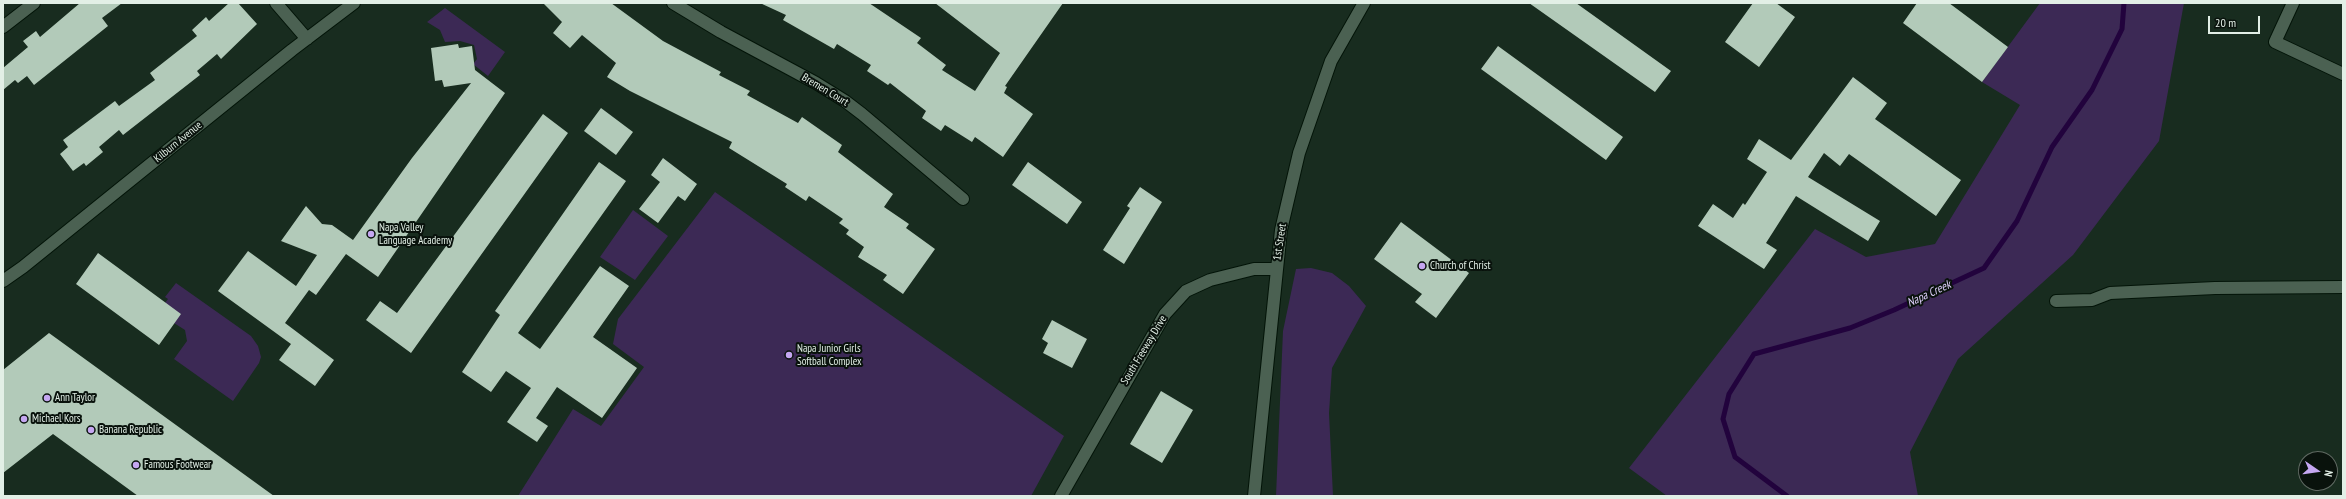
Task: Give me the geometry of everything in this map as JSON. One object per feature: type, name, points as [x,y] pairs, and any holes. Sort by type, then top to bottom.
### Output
[{"type":"street","points":[[3,27],[34,3]]},
{"type":"street","points":[[276,3],[307,39]]},
{"type":"street","name":"Kilburn Avenue","points":[[3,281],[23,267],[354,3]]},
{"type":"street","name":"Bremen Court","points":[[673,3],[721,32],[844,101],[862,114],[963,198]]},
{"type":"street","name":"1st Street","points":[[1254,496],[1281,230],[1308,125],[1330,60],[1364,3]]},
{"type":"street","points":[[2293,3],[2275,42],[2343,74]]},
{"type":"street","name":"South Freeway Drive","points":[[1062,496],[1165,314],[1186,291],[1210,280],[1254,269],[1276,269]]},
{"type":"street","points":[[2056,301],[2092,300],[2110,293],[2215,288],[2343,287]]},
{"type":"shaded area","points":[[2040,3],[2184,3],[2159,141],[2073,255],[1958,359],[1910,452],[1918,496],[1667,496],[1629,468],[1815,229],[1866,257],[1935,244],[2020,105],[1982,82]]},
{"type":"shaded area","points":[[445,8],[505,52],[488,76],[473,64],[477,59],[474,45],[460,41],[445,42],[440,30],[427,22]]},
{"type":"shaded area","name":"Napa Junior Girls Softball Complex","points":[[715,192],[1064,436],[1031,496],[518,496],[573,409],[601,426],[644,367],[613,344],[618,319]]},
{"type":"shaded area","points":[[633,210],[668,236],[635,280],[600,257]]},
{"type":"shaded area","points":[[1311,268],[1332,273],[1349,286],[1366,306],[1332,368],[1329,413],[1333,496],[1276,496],[1283,331],[1296,269]]},
{"type":"shaded area","points":[[176,283],[251,336],[258,346],[261,357],[259,363],[233,401],[174,359],[187,341],[185,330],[174,323],[165,303],[168,299],[165,297]]},
{"type":"building","points":[[80,3],[122,3],[102,18],[108,26],[34,85],[27,76],[18,83],[15,80],[3,90],[3,68],[28,47],[23,41],[36,31],[40,37]]},
{"type":"building","points":[[229,3],[238,3],[257,24],[221,59],[217,54],[197,71],[200,75],[123,135],[119,130],[99,147],[103,152],[86,166],[84,163],[73,171],[60,154],[68,147],[63,140],[115,101],[119,106],[155,80],[150,73],[197,36],[192,30],[206,17],[209,21]]},
{"type":"building","points":[[543,3],[611,3],[663,41],[721,72],[719,75],[750,91],[747,95],[798,123],[802,117],[842,145],[838,152],[893,194],[884,207],[909,224],[906,228],[935,249],[903,294],[883,280],[887,275],[858,257],[864,247],[846,234],[849,230],[839,223],[843,219],[809,196],[806,201],[785,187],[787,184],[729,148],[732,142],[630,91],[607,77],[616,63],[582,35],[570,48],[553,33],[562,22]]},
{"type":"building","points":[[760,3],[869,3],[921,38],[917,43],[946,65],[942,70],[975,91],[1000,53],[935,3],[1063,3],[1005,86],[1007,87],[1004,93],[1033,114],[1003,157],[975,137],[972,142],[945,125],[941,131],[922,118],[926,111],[890,83],[888,85],[867,71],[871,65],[837,44],[834,49],[783,20],[786,15]]},
{"type":"building","points":[[1529,3],[1576,3],[1671,71],[1655,92]]},
{"type":"building","points":[[1753,3],[1776,3],[1795,17],[1759,67],[1725,42]]},
{"type":"building","points":[[1917,3],[1949,3],[2008,47],[1982,82],[1903,23]]},
{"type":"building","points":[[458,44],[459,48],[472,46],[475,70],[505,93],[378,277],[346,254],[316,295],[309,290],[285,323],[334,360],[315,386],[279,360],[291,344],[218,291],[248,251],[296,286],[317,255],[281,241],[306,206],[322,224],[332,225],[353,240],[412,158],[471,83],[444,87],[442,80],[435,81],[431,48]]},
{"type":"building","points":[[1498,46],[1623,137],[1606,160],[1481,69]]},
{"type":"building","points":[[1853,77],[1887,103],[1875,119],[1961,180],[1936,216],[1849,154],[1840,166],[1824,153],[1808,177],[1880,221],[1868,241],[1796,196],[1766,243],[1777,250],[1764,269],[1698,226],[1713,204],[1733,218],[1743,203],[1745,205],[1767,172],[1747,159],[1759,139],[1791,160]]},
{"type":"building","points":[[601,108],[633,132],[616,155],[584,131]]},
{"type":"building","points":[[543,114],[568,133],[411,353],[366,320],[380,301],[397,313]]},
{"type":"building","points":[[663,158],[697,184],[685,201],[678,196],[658,223],[639,209],[660,182],[651,175]]},
{"type":"building","points":[[599,162],[626,181],[518,333],[540,349],[600,266],[629,286],[593,337],[637,368],[602,418],[557,387],[536,418],[548,426],[537,442],[507,422],[531,388],[506,371],[491,392],[462,372],[500,315],[495,311]]},
{"type":"building","points":[[1028,162],[1082,202],[1067,224],[1012,185]]},
{"type":"building","points":[[1140,187],[1162,202],[1124,264],[1103,250],[1130,208],[1127,206]]},
{"type":"building","name":"Church of Christ","points":[[1401,222],[1469,273],[1436,318],[1415,302],[1422,294],[1374,259]]},
{"type":"building","points":[[98,253],[181,314],[159,345],[76,284]]},
{"type":"building","points":[[1052,320],[1087,339],[1072,368],[1043,353],[1048,343],[1042,339]]},
{"type":"building","points":[[49,333],[274,496],[138,496],[53,434],[3,473],[3,370]]},
{"type":"building","points":[[1161,391],[1193,410],[1162,463],[1130,444]]},
{"type":"waterway","name":"Napa Creek","points":[[1787,496],[1735,457],[1723,419],[1729,394],[1754,354],[1850,328],[1894,310],[1984,268],[2017,221],[2052,147],[2092,90],[2122,29],[2124,3]]},
{"type":"place","name":"Napa Valley Language Academy","points":[[371,234]]},
{"type":"place","name":"Church of Christ","points":[[1422,266]]},
{"type":"place","name":"Napa Junior Girls Softball Complex","points":[[789,355]]},
{"type":"place","name":"Ann Taylor","points":[[47,398]]},
{"type":"place","name":"Michael Kors","points":[[24,419]]},
{"type":"place","name":"Banana Republic","points":[[91,430]]},
{"type":"place","name":"Famous Footwear","points":[[136,465]]}]
